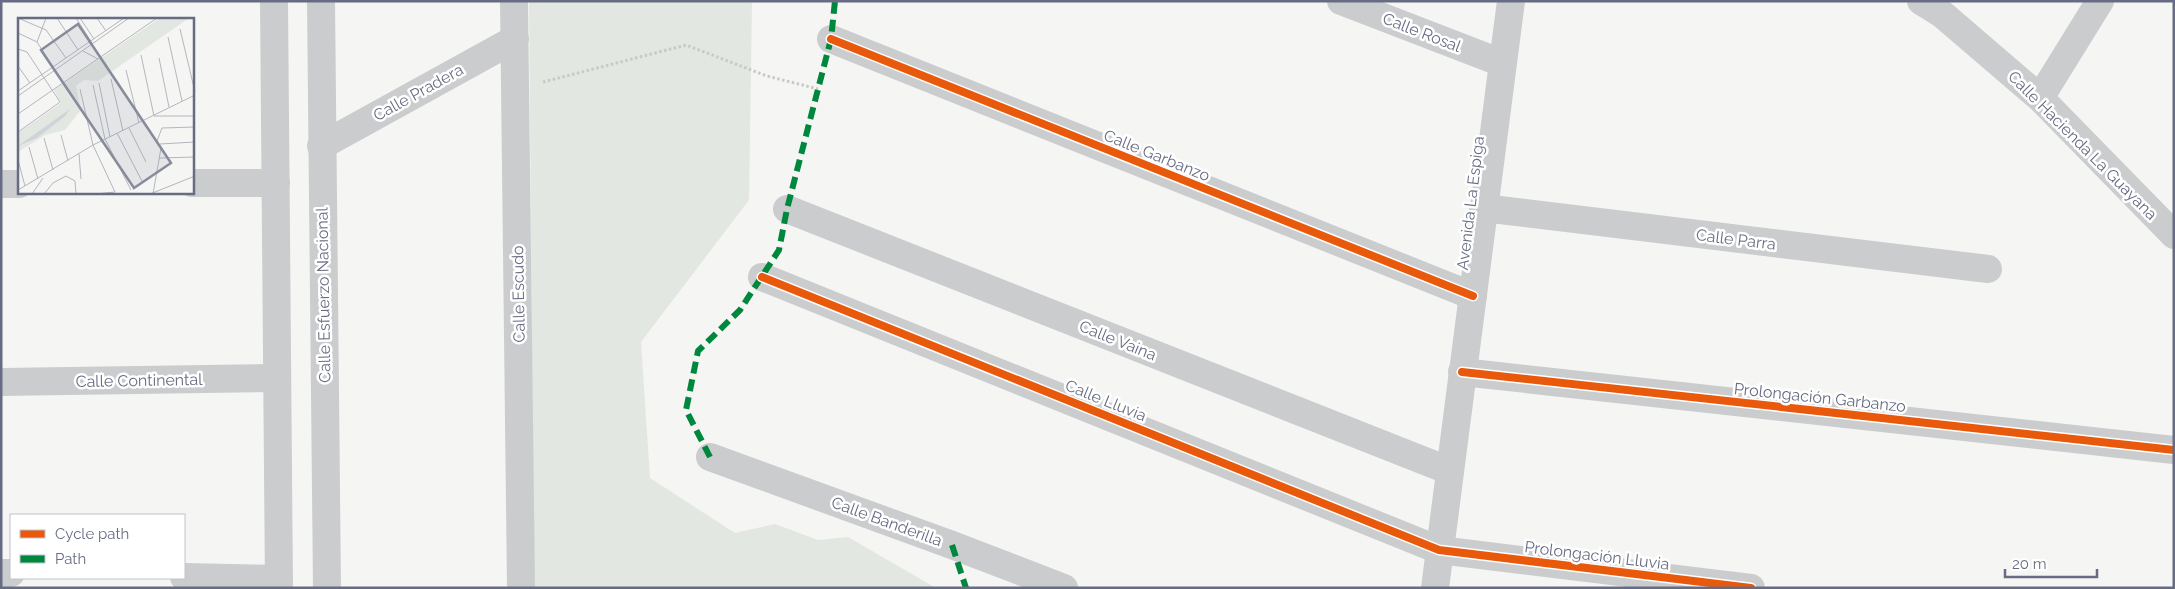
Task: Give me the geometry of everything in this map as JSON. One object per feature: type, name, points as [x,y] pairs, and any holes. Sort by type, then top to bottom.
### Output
[{"type":"street","points":[[185,577],[279,583],[274,1]]},
{"type":"street","name":"Calle Esfuerzo Nacional","points":[[321,1],[327,588]]},
{"type":"street","name":"Calle Escudo","points":[[514,1],[521,588]]},
{"type":"street","name":"Calle Rosal","points":[[1341,1],[1502,63]]},
{"type":"street","name":"Avenida La Espiga","points":[[1434,588],[1511,1]]},
{"type":"street","name":"Calle Hacienda La Guayana","points":[[1921,1],[1942,14],[2040,98],[2174,234]]},
{"type":"street","points":[[2040,98],[2100,1]]},
{"type":"street","name":"Calle Pradera","points":[[321,146],[515,39]]},
{"type":"street","name":"Calle Garbanzo","points":[[830,39],[1473,296]]},
{"type":"street","points":[[194,183],[276,183]]},
{"type":"street","points":[[1,184],[18,184]]},
{"type":"street","name":"Calle Parra","points":[[1484,208],[1988,269]]},
{"type":"street","name":"Calle Vaina","points":[[787,209],[1450,471]]},
{"type":"street","name":"Calle Lluvia","points":[[762,276],[1440,550]]},
{"type":"street","name":"Prolongación Garbanzo","points":[[1462,372],[2174,450]]},
{"type":"street","name":"Calle Continental","points":[[1,382],[277,378]]},
{"type":"street","name":"Calle Banderilla","points":[[710,457],[1064,588]]},
{"type":"street","name":"Prolongación Lluvia","points":[[1440,550],[1751,588]]},
{"type":"path","points":[[516,89],[686,45],[767,76],[818,89]]},
{"type":"shaded area","points":[[529,1],[752,1],[749,200],[641,342],[650,478],[735,533],[775,524],[818,540],[848,537],[936,588],[534,588]]},
{"type":"marked path","points":[[710,457],[686,410],[698,351],[740,310],[779,250],[787,209],[831,39],[835,1]]},
{"type":"marked path","points":[[952,545],[966,588]]},
{"type":"cycle path","points":[[831,39],[1473,296]]},
{"type":"cycle path","points":[[762,277],[1439,550],[1751,588]]},
{"type":"cycle path","points":[[1462,372],[2174,450]]}]
